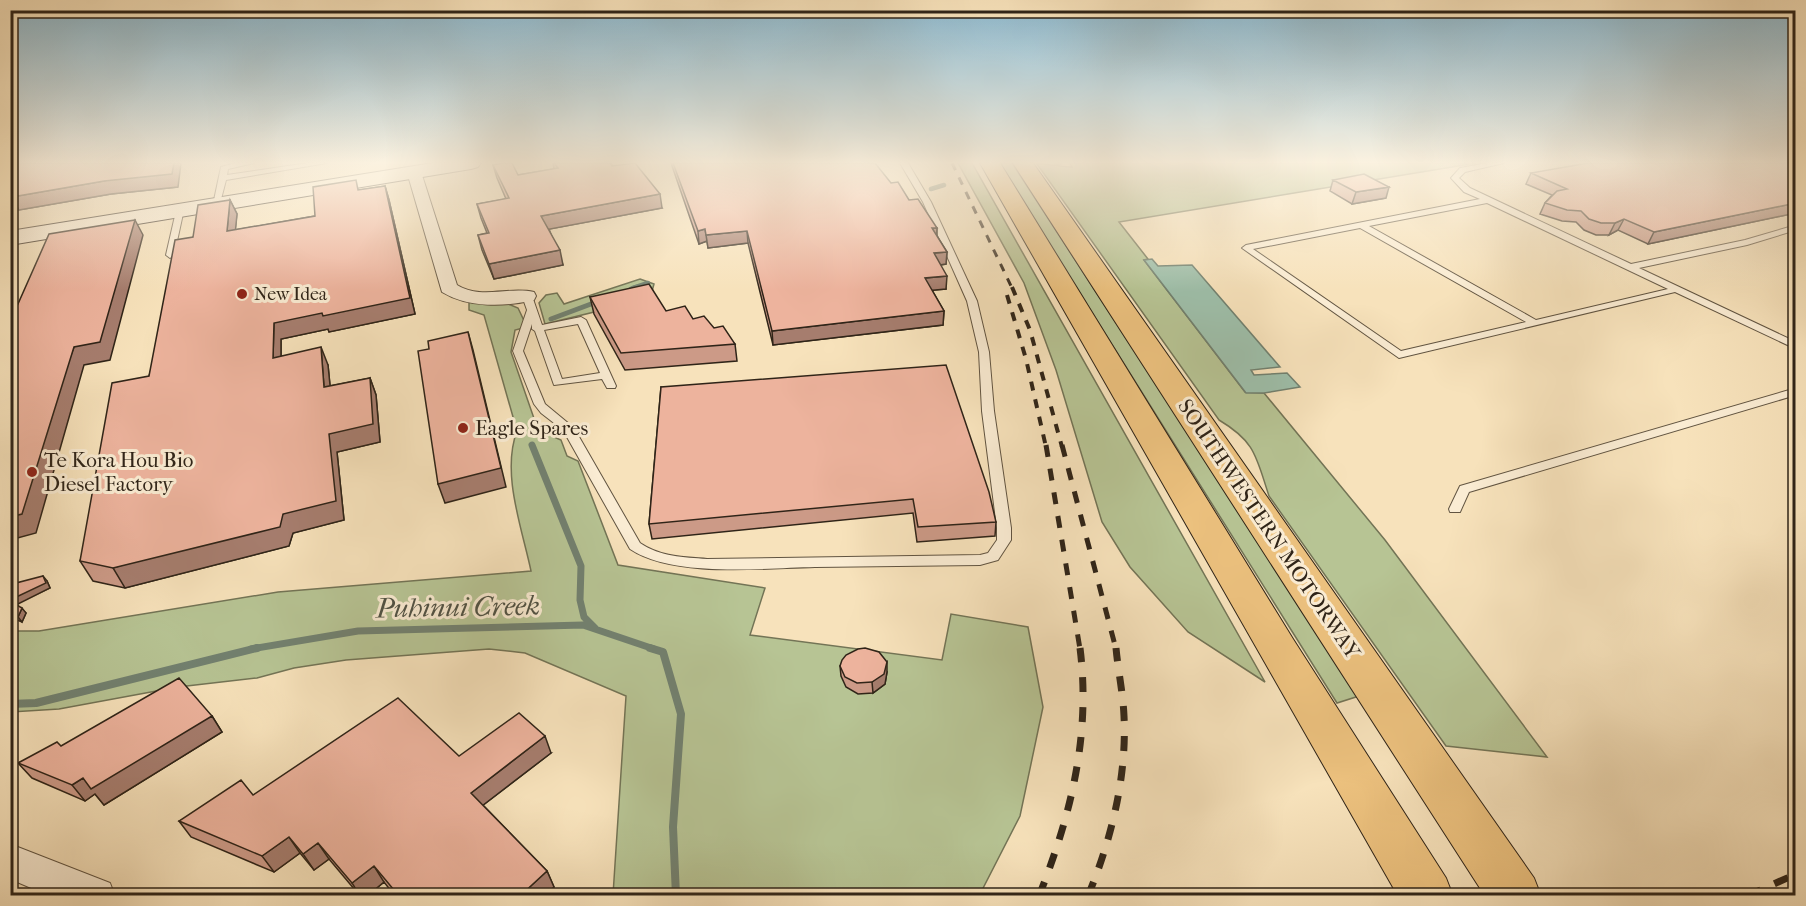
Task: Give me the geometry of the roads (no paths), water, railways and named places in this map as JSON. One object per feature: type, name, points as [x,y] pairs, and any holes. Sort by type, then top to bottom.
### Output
[{"type":"highway","points":[[1015,205],[1278,650],[1427,896]]},
{"type":"highway","name":"SOUTHWESTERN MOTORWAY","points":[[1052,205],[1515,896]]},
{"type":"main road","points":[[10,238],[202,205]]},
{"type":"street","points":[[432,205],[449,288],[462,296],[529,304]]},
{"type":"street","points":[[10,861],[96,896]]},
{"type":"lane","points":[[529,304],[518,351],[540,404],[545,411],[568,428],[635,546],[643,552],[679,562],[707,564],[980,560],[993,557],[1004,540],[1004,528],[988,411],[984,352],[972,302],[928,205]]},
{"type":"lane","points":[[1462,205],[1246,248],[1399,355],[1678,289]]},
{"type":"lane","points":[[1500,205],[1796,346]]},
{"type":"lane","points":[[170,255],[180,209]]},
{"type":"lane","points":[[1361,225],[1535,323]]},
{"type":"lane","points":[[1630,267],[1747,242],[1796,227]]},
{"type":"lane","points":[[529,304],[537,329],[558,383],[609,381],[581,320],[537,329]]},
{"type":"lane","points":[[1455,509],[1464,489],[1796,391]]},
{"type":"waterway","points":[[633,288],[648,283]]},
{"type":"waterway","points":[[631,289],[637,287]]},
{"type":"waterway","points":[[551,319],[599,301]]},
{"type":"waterway","points":[[532,445],[581,566],[580,600],[584,617],[595,628]]},
{"type":"waterway","name":"Puhinui Creek","points":[[251,649],[358,631],[583,625],[654,649]]},
{"type":"waterway","name":"Puhinui Creek","points":[[10,704],[36,703],[257,648]]},
{"type":"waterway","name":"Puhinui Creek","points":[[650,648],[663,652],[681,714],[673,827],[676,896]]},
{"type":"railway","points":[[972,205],[1012,288]]},
{"type":"railway","points":[[1012,287],[1030,330],[1062,447]]},
{"type":"railway","points":[[1007,295],[1026,359],[1046,447]]},
{"type":"railway","points":[[1046,445],[1080,649]]},
{"type":"railway","points":[[1062,445],[1116,649]]},
{"type":"railway","points":[[1039,896],[1060,835],[1076,774],[1083,712],[1080,648]]},
{"type":"railway","points":[[1088,896],[1110,831],[1123,762],[1123,699],[1116,648]]},
{"type":"railway","points":[[1747,896],[1796,874]]},
{"type":"railway","points":[[1792,896],[1796,894]]},
{"type":"place","name":"New Idea","points":[[242,294]]},
{"type":"place","name":"Eagle Spares","points":[[463,428]]},
{"type":"place","name":"Te Kora Hou Bio Diesel Factory","points":[[32,472]]}]
